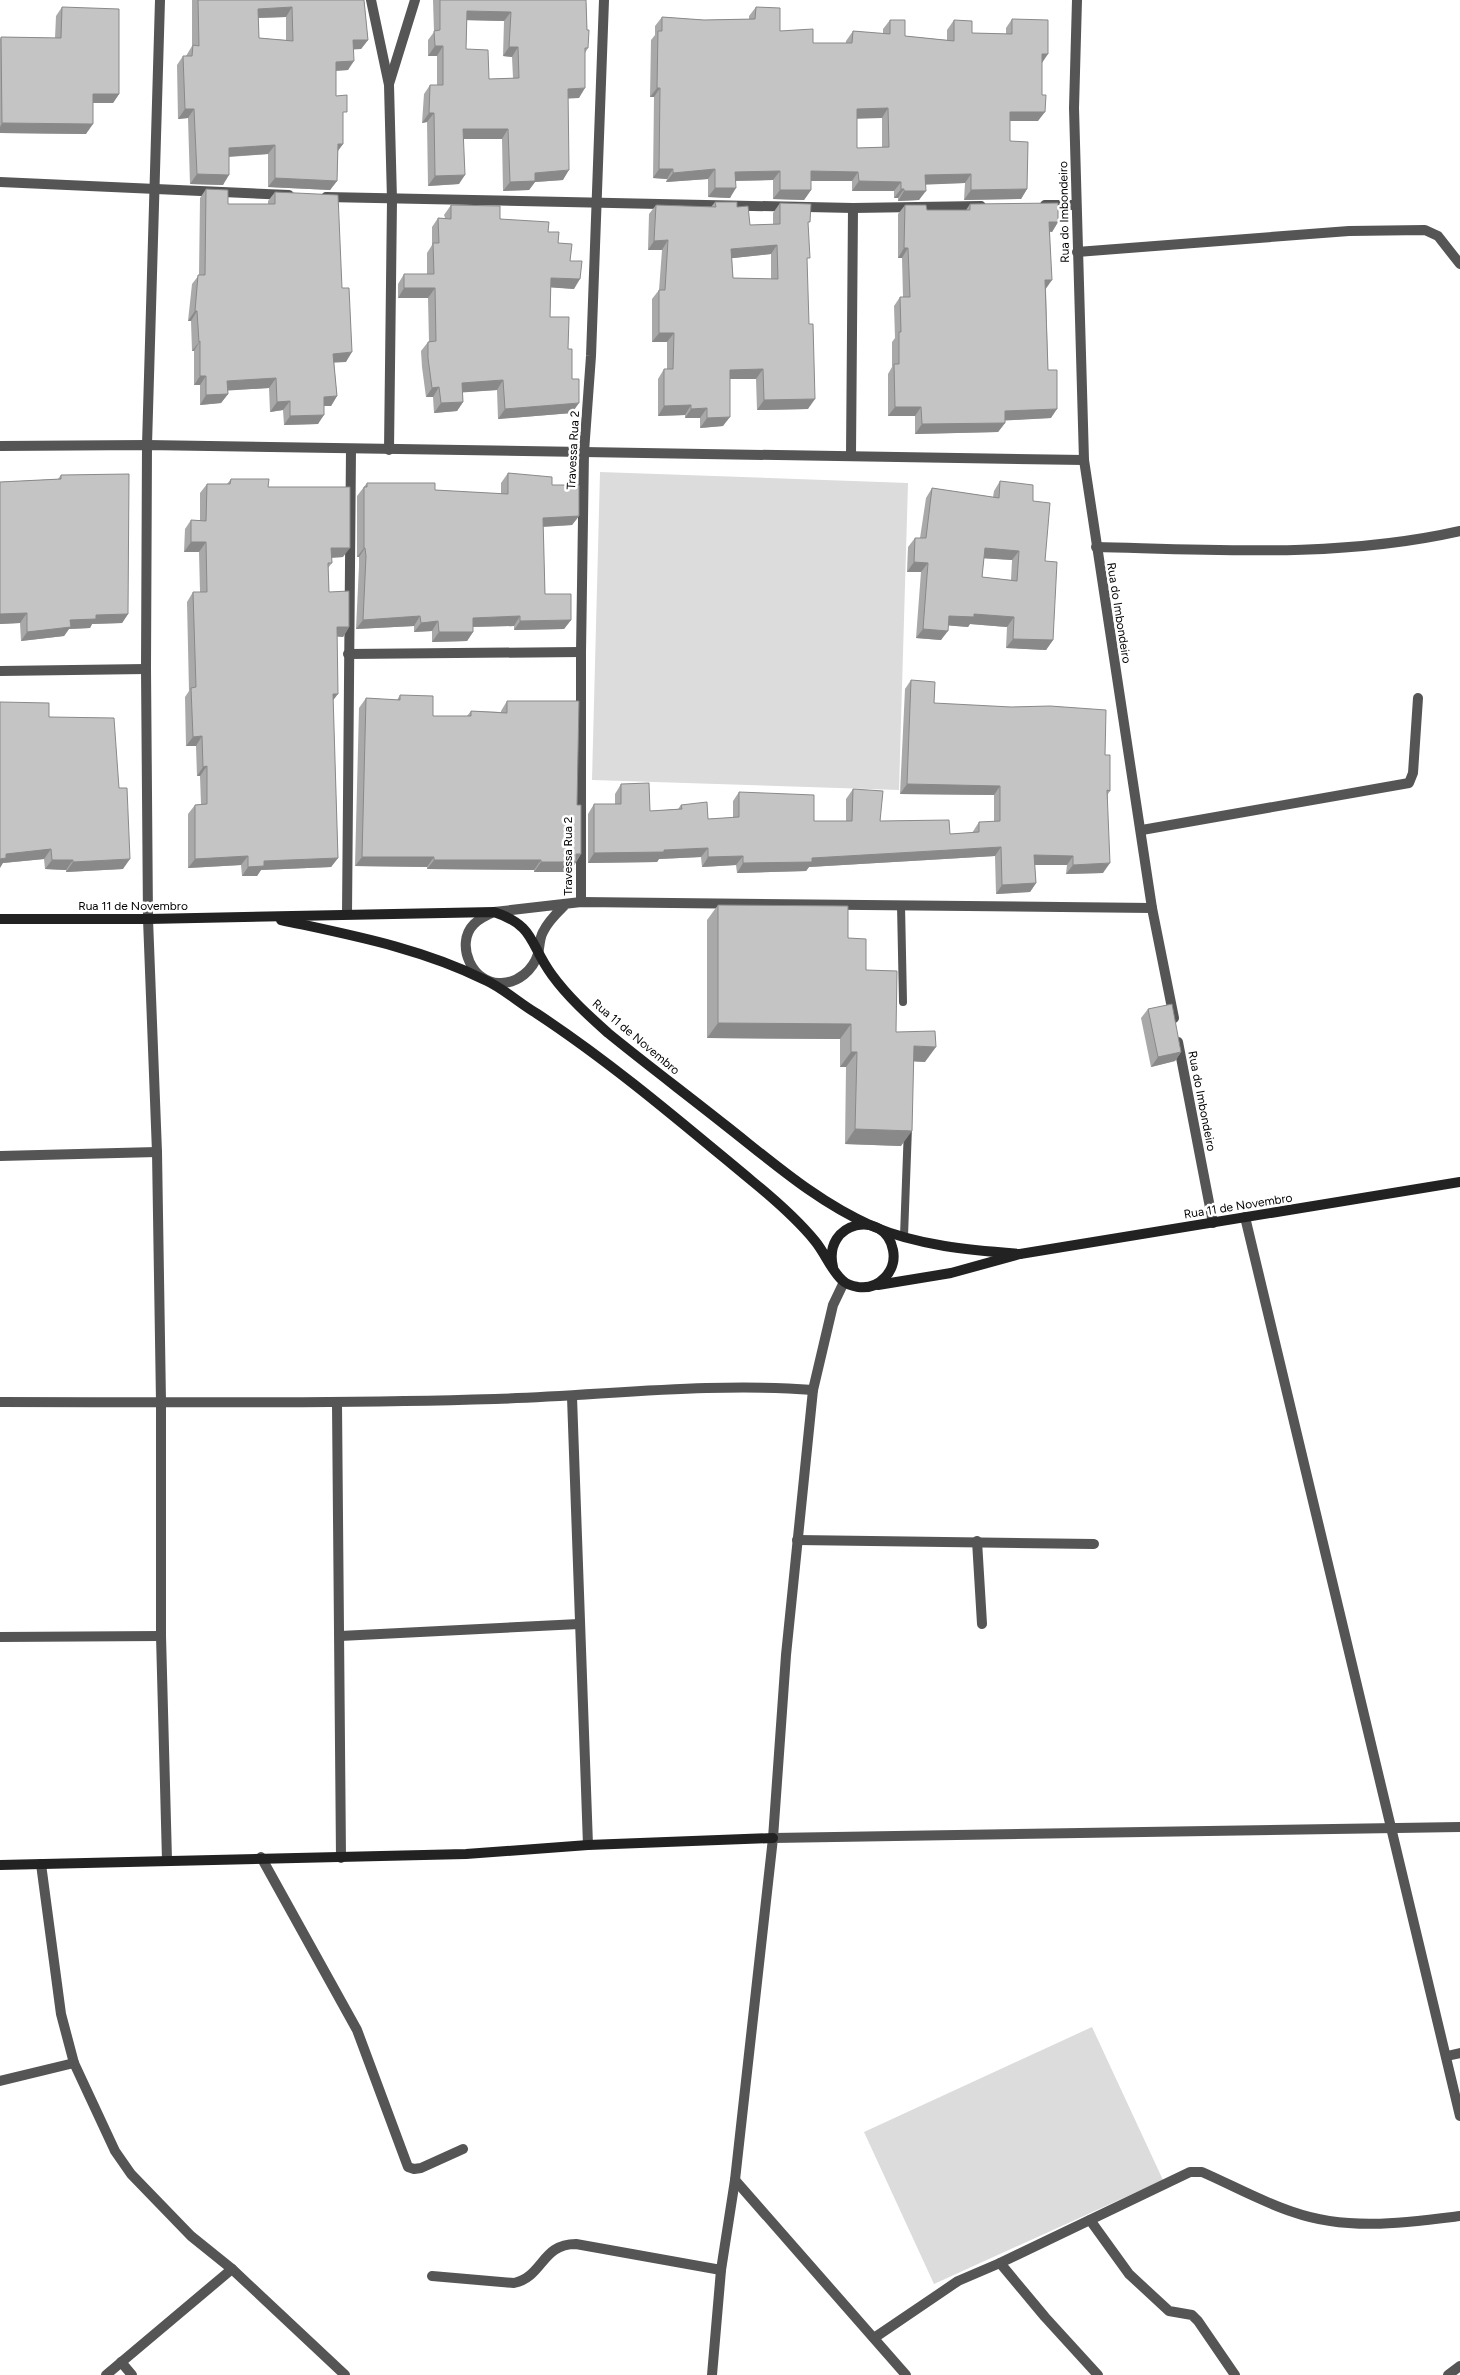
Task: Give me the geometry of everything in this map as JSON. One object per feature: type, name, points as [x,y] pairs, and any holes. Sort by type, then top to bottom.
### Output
[{"type":"main road","name":"Rua 11 de Novembro","points":[[0,919],[148,919],[494,912],[510,918],[522,925],[532,938],[538,953],[568,994],[587,1015],[622,1045],[779,1168],[824,1200],[881,1230],[889,1238],[894,1260],[891,1270],[884,1279],[875,1285]]},
{"type":"main road","name":"Rua 11 de Novembro","points":[[266,917],[412,951],[487,980],[564,1032],[662,1106],[751,1180],[805,1230],[844,1282],[854,1287],[865,1288],[951,1273],[1020,1254],[1460,1182]]},
{"type":"main road","name":"Rua 11 de Novembro","points":[[833,1267],[830,1257],[836,1238],[852,1226],[872,1226],[940,1246],[1020,1254]]},
{"type":"main road","points":[[0,1865],[494,1853],[588,1844],[773,1838]]},
{"type":"street","points":[[160,0],[148,445],[146,669],[148,919],[157,1152],[161,1402],[161,1636],[167,1860]]},
{"type":"street","points":[[371,0],[389,85],[392,200],[389,450]]},
{"type":"street","points":[[389,85],[414,0]]},
{"type":"street","name":"Travessa Rua 2","points":[[581,902],[581,652],[584,452],[591,356],[604,0]]},
{"type":"street","name":"Rua do Imbondeiro","points":[[1077,0],[1074,108],[1084,460],[1096,547],[1142,830],[1152,908],[1213,1222]]},
{"type":"street","points":[[0,182],[392,200],[597,201],[853,208],[989,206]]},
{"type":"street","points":[[1037,206],[1076,205]]},
{"type":"street","points":[[851,455],[853,208]]},
{"type":"street","points":[[1077,252],[1349,231],[1425,230],[1438,236],[1460,264]]},
{"type":"street","points":[[0,446],[148,445],[389,450],[851,455],[978,460],[1084,460]]},
{"type":"street","points":[[347,914],[351,449]]},
{"type":"street","points":[[1096,547],[1270,550],[1372,546],[1421,540],[1460,531]]},
{"type":"street","points":[[348,654],[581,652]]},
{"type":"street","points":[[0,671],[146,669]]},
{"type":"street","points":[[1142,830],[1409,783],[1414,773],[1418,698]]},
{"type":"street","points":[[565,905],[545,927],[541,935],[538,953],[529,970],[517,979],[500,984],[487,980],[474,970],[465,951],[466,941],[473,924],[494,912],[581,902],[1152,908]]},
{"type":"street","points":[[0,1156],[157,1152]]},
{"type":"street","points":[[1245,1217],[1460,2116]]},
{"type":"street","points":[[712,2375],[721,2270],[735,2180],[773,1838],[797,1540],[813,1390],[833,1305],[844,1282]]},
{"type":"street","points":[[0,1402],[337,1404],[572,1397],[709,1388],[813,1390]]},
{"type":"street","points":[[572,1397],[588,1844]]},
{"type":"street","points":[[337,1404],[341,1858]]},
{"type":"street","points":[[797,1540],[1094,1544]]},
{"type":"street","points":[[978,1541],[982,1624]]},
{"type":"street","points":[[340,1636],[579,1624]]},
{"type":"street","points":[[0,1637],[161,1636]]},
{"type":"street","points":[[773,1838],[1460,1827]]},
{"type":"street","points":[[261,1858],[357,2030],[408,2167],[414,2170],[463,2149]]},
{"type":"street","points":[[41,1864],[61,2014],[74,2063],[115,2151],[131,2174],[192,2236],[232,2269],[345,2375]]},
{"type":"street","points":[[1447,2056],[1460,2053]]},
{"type":"street","points":[[0,2080],[74,2063]]},
{"type":"street","points":[[874,2338],[942,2290],[1190,2172],[1202,2172],[1293,2212],[1326,2221],[1368,2225],[1460,2216]]},
{"type":"street","points":[[735,2180],[906,2375]]},
{"type":"street","points":[[1090,2220],[1129,2274],[1169,2311],[1192,2315],[1198,2321],[1235,2375]]},
{"type":"street","points":[[432,2276],[524,2280],[552,2250],[564,2244],[721,2270]]},
{"type":"street","points":[[1000,2263],[1045,2317],[1098,2375]]},
{"type":"street","points":[[106,2375],[232,2269]]},
{"type":"street","points":[[121,2362],[132,2375]]},
{"type":"street","points":[[1448,2375],[1460,2366]]},
{"type":"lane","points":[[901,905],[903,1002]]},
{"type":"lane","points":[[904,1236],[908,1122]]},
{"type":"shaded area","points":[[600,472],[908,483],[899,790],[592,780]]},
{"type":"shaded area","points":[[1092,2027],[1163,2180],[934,2284],[864,2132]]},
{"type":"building","points":[[198,0],[364,0],[368,40],[353,40],[354,61],[336,62],[336,96],[347,95],[347,112],[343,112],[343,144],[338,144],[337,181],[275,178],[275,145],[229,148],[229,175],[197,174],[194,109],[185,109],[183,56],[192,56],[193,45],[199,46]],"holes":[[[292,7],[293,41],[259,38],[258,9]]]},
{"type":"building","points":[[440,0],[586,0],[587,30],[589,30],[588,48],[585,48],[585,88],[568,89],[569,170],[535,173],[535,181],[510,182],[508,129],[463,129],[465,175],[435,176],[434,113],[429,113],[430,85],[443,85],[443,46],[435,46],[434,31],[440,30]],"holes":[[[467,11],[511,12],[509,47],[518,47],[519,78],[489,79],[488,50],[466,49]]]},
{"type":"building","points":[[62,7],[119,9],[119,94],[93,94],[93,124],[2,123],[1,37],[61,38]]},
{"type":"building","points":[[756,7],[780,8],[780,31],[813,29],[813,43],[852,43],[853,31],[890,34],[890,20],[905,20],[905,36],[954,41],[954,20],[972,21],[972,33],[1012,34],[1012,19],[1048,20],[1048,54],[1042,54],[1042,95],[1046,95],[1045,112],[1010,112],[1010,141],[1028,142],[1027,189],[971,190],[971,174],[925,175],[926,191],[904,191],[904,189],[901,189],[901,182],[859,181],[858,172],[811,171],[811,190],[780,190],[780,171],[735,172],[736,188],[715,188],[715,169],[673,173],[673,169],[659,169],[660,88],[657,88],[658,31],[662,31],[662,17],[704,20],[755,19]],"holes":[[[888,108],[889,147],[857,148],[857,109]]]},
{"type":"building","points":[[206,189],[228,190],[228,204],[275,204],[275,192],[338,195],[342,288],[349,288],[352,352],[333,354],[337,396],[324,397],[324,415],[290,416],[290,401],[277,402],[276,378],[227,381],[228,394],[206,395],[206,376],[200,376],[200,341],[197,311],[195,311],[198,275],[205,275]]},
{"type":"building","points":[[715,202],[737,202],[737,207],[748,206],[750,225],[780,224],[780,203],[811,204],[810,222],[808,222],[810,258],[807,258],[809,324],[813,324],[815,399],[764,400],[763,369],[730,370],[730,417],[707,418],[707,408],[691,409],[691,405],[664,406],[664,369],[673,369],[674,333],[659,333],[659,290],[665,290],[668,240],[654,241],[656,205],[716,207]],"holes":[[[777,245],[778,279],[733,278],[731,249]]]},
{"type":"building","points":[[1058,203],[1058,222],[1049,222],[1052,280],[1045,280],[1048,370],[1057,370],[1057,409],[1005,411],[1005,423],[922,424],[921,407],[895,407],[894,364],[899,364],[899,332],[901,332],[900,297],[910,297],[908,248],[904,248],[905,205],[926,205],[927,210],[970,210],[970,204]]},
{"type":"building","points":[[451,205],[500,206],[500,219],[549,222],[548,232],[559,232],[558,243],[572,244],[570,261],[582,261],[580,279],[551,278],[550,317],[569,317],[568,349],[572,349],[572,379],[579,379],[579,403],[505,409],[503,380],[462,383],[463,402],[441,403],[439,387],[432,388],[428,358],[428,342],[436,341],[435,288],[404,288],[404,274],[434,274],[433,243],[439,243],[438,218],[451,219]]},
{"type":"building","points":[[508,473],[552,477],[552,485],[579,485],[579,516],[543,518],[545,594],[571,594],[571,620],[520,621],[520,616],[473,618],[473,632],[439,632],[438,621],[421,623],[420,616],[363,620],[366,556],[364,548],[364,487],[367,487],[367,483],[435,483],[435,490],[508,494]]},
{"type":"building","points":[[129,474],[128,614],[96,615],[96,619],[70,620],[71,627],[27,632],[27,613],[0,614],[0,482],[61,479],[61,475]]},
{"type":"building","points":[[231,479],[269,479],[268,487],[350,487],[350,548],[331,548],[332,563],[328,563],[329,592],[349,591],[349,627],[337,627],[338,694],[333,694],[338,858],[264,861],[264,866],[248,867],[248,856],[195,859],[195,805],[207,804],[207,766],[203,767],[202,736],[193,737],[191,688],[196,687],[193,592],[207,592],[206,542],[191,542],[191,520],[206,521],[207,484],[230,484]]},
{"type":"building","points":[[1000,481],[1033,485],[1033,501],[1050,503],[1045,561],[1057,562],[1053,640],[1013,639],[1014,617],[974,614],[974,617],[949,616],[948,631],[923,629],[928,563],[914,562],[915,538],[926,538],[932,488],[999,498]],"holes":[[[985,548],[1019,551],[1017,581],[982,577]]]},
{"type":"building","points":[[911,680],[935,682],[934,703],[1011,707],[1050,706],[1106,710],[1105,755],[1110,755],[1110,791],[1107,790],[1110,863],[1073,865],[1073,856],[1034,855],[1036,883],[1002,885],[1001,847],[812,858],[812,862],[743,863],[743,856],[708,857],[708,848],[664,850],[664,852],[594,853],[594,804],[621,804],[621,784],[649,783],[650,811],[682,809],[681,805],[707,802],[708,819],[739,817],[739,792],[814,795],[814,821],[852,821],[853,789],[883,791],[880,821],[949,820],[950,834],[979,832],[979,822],[1000,821],[1000,786],[907,784]]},
{"type":"building","points":[[400,695],[433,696],[433,716],[471,716],[471,711],[507,713],[507,701],[579,701],[577,805],[581,805],[581,854],[576,854],[576,862],[541,862],[541,860],[434,860],[434,857],[362,857],[366,698],[400,700]]},
{"type":"building","points":[[0,702],[49,703],[49,717],[114,718],[119,788],[127,788],[130,859],[73,862],[73,860],[52,860],[51,849],[6,854],[6,858],[0,859]]},
{"type":"building","points":[[718,905],[848,906],[848,938],[866,939],[866,970],[897,971],[896,1032],[935,1031],[936,1047],[914,1046],[912,1131],[855,1129],[857,1052],[851,1052],[851,1024],[718,1023]]},
{"type":"building","points":[[1172,1004],[1181,1052],[1158,1057],[1148,1009]]}]
